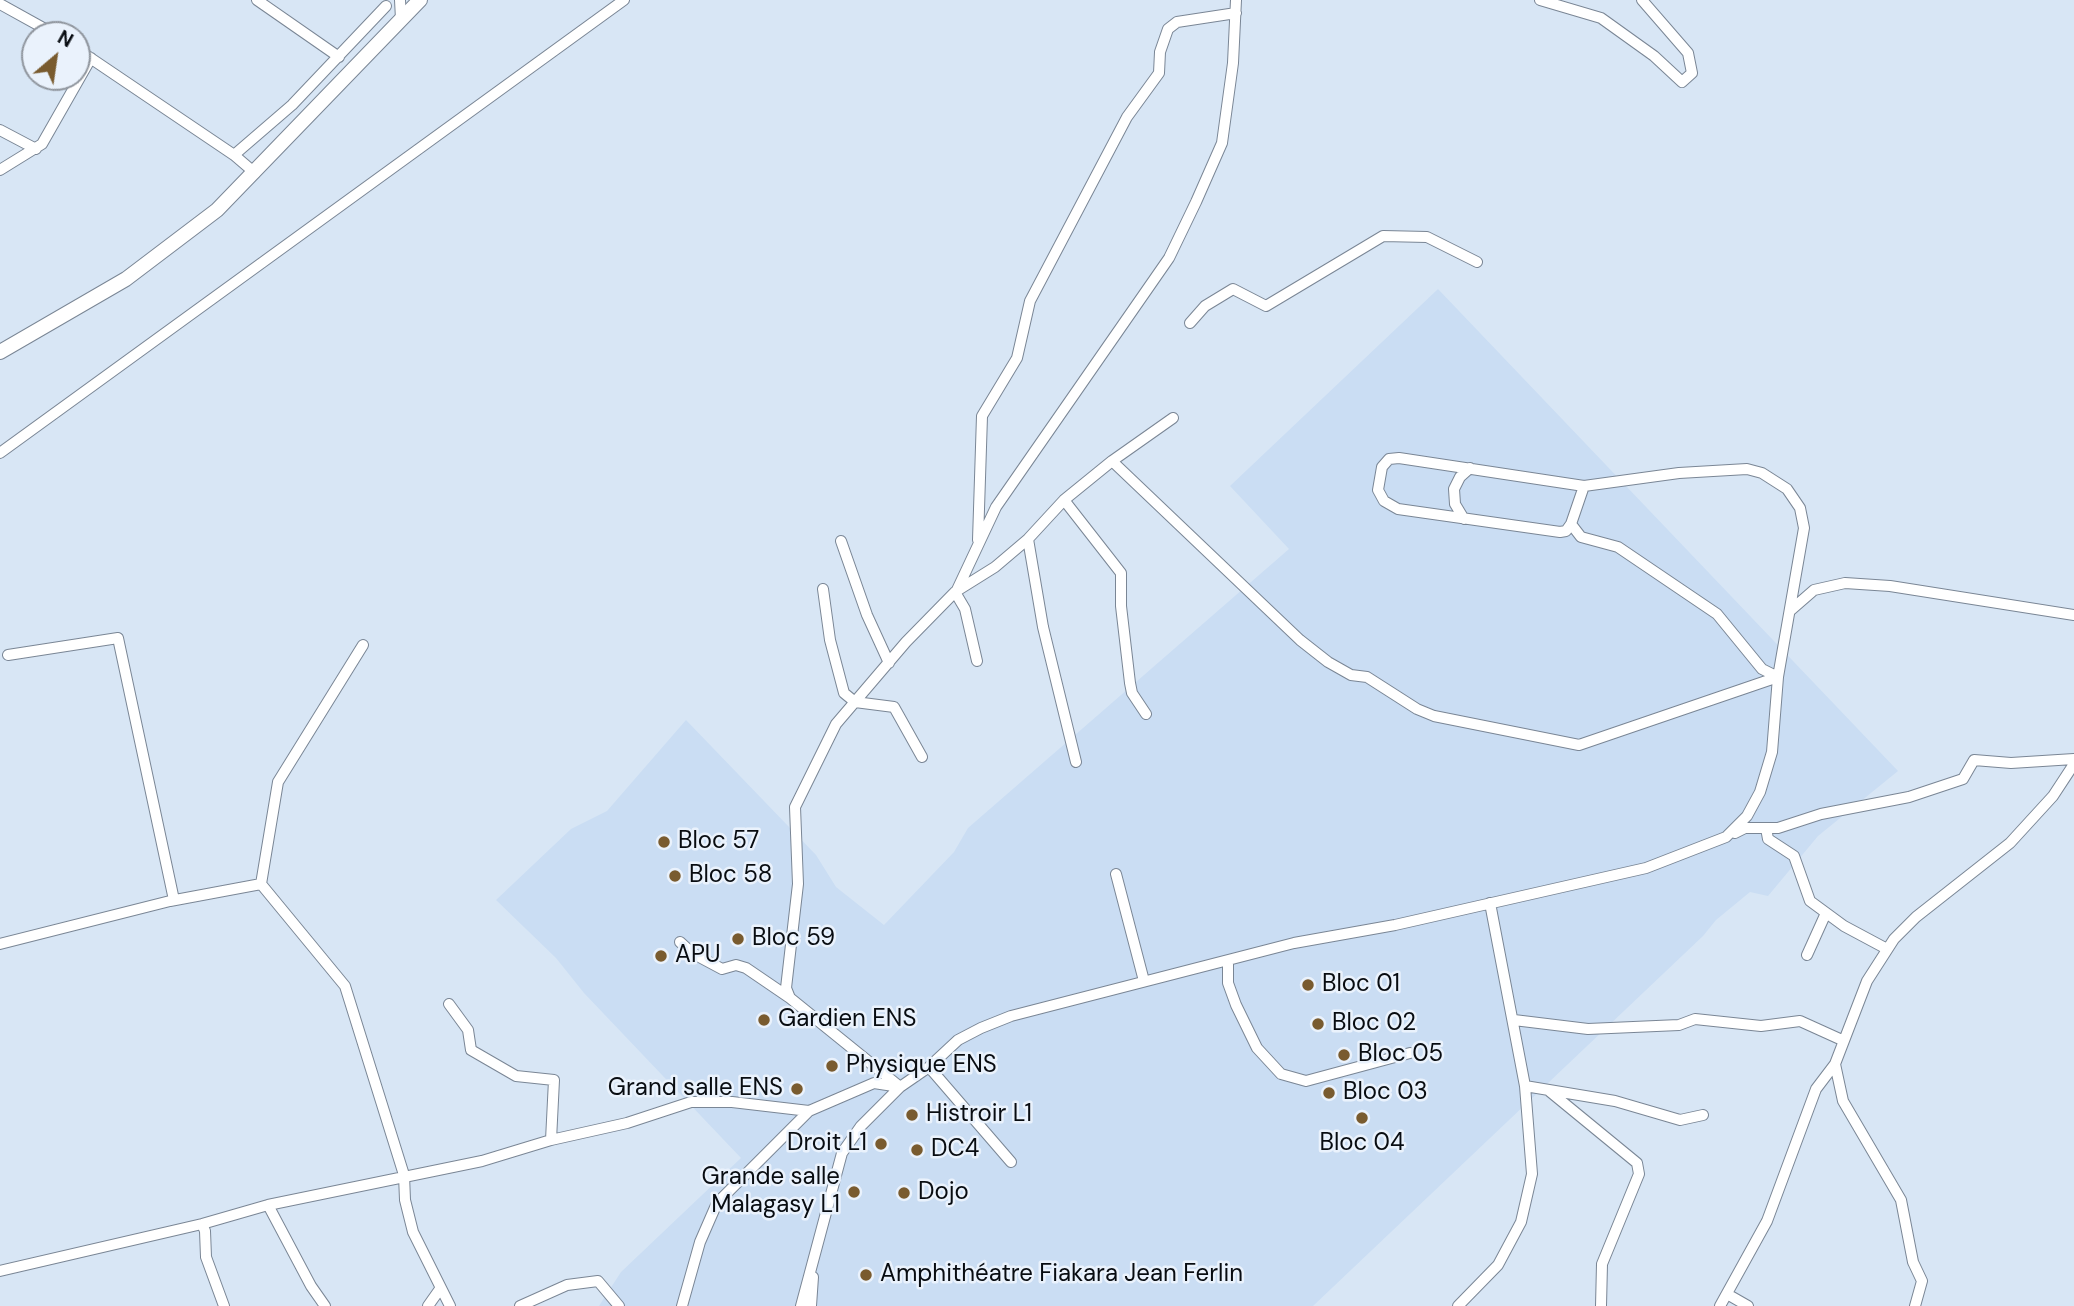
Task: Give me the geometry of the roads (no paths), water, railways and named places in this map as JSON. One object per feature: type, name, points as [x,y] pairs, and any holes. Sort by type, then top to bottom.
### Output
[{"type":"street","points":[[257,0],[339,57]]},
{"type":"street","points":[[400,0],[401,19]]},
{"type":"street","points":[[0,352],[126,279],[217,210],[420,0]]},
{"type":"street","points":[[0,453],[624,0]]},
{"type":"street","points":[[956,592],[978,543],[1029,456],[1104,355],[1148,285],[1169,258],[1191,213],[1222,143],[1230,84],[1236,0]]},
{"type":"street","points":[[1540,0],[1601,18],[1654,56],[1682,82],[1692,73],[1688,53],[1643,0]]},
{"type":"street","points":[[0,4],[31,21]]},
{"type":"street","points":[[234,155],[292,105],[386,6]]},
{"type":"street","points":[[978,543],[982,416],[1017,358],[1030,301],[1128,117],[1159,73],[1160,51],[1168,29],[1177,22],[1236,13]]},
{"type":"street","points":[[91,58],[234,155],[255,173]]},
{"type":"street","points":[[0,170],[42,144],[72,91]]},
{"type":"street","points":[[0,130],[36,149]]},
{"type":"street","points":[[1190,323],[1205,306],[1233,289],[1266,306],[1383,236],[1427,237],[1477,262]]},
{"type":"street","points":[[790,998],[786,988],[798,871],[795,807],[826,739],[889,663],[956,592],[995,567],[1028,539],[1064,500],[1172,418]]},
{"type":"street","points":[[1584,486],[1571,524],[1566,531],[1552,532],[1398,509],[1384,501],[1378,490],[1382,467],[1389,460],[1414,459],[1584,486],[1728,468],[1746,469],[1775,480],[1787,489],[1800,508],[1804,528],[1778,677],[1772,752],[1760,792],[1747,816],[1726,837]]},
{"type":"street","points":[[1112,461],[1300,640],[1351,675],[1367,677],[1417,709],[1434,716],[1579,745],[1778,677]]},
{"type":"street","points":[[1464,519],[1455,504],[1454,489],[1460,477],[1470,468]]},
{"type":"street","points":[[1064,500],[1121,573],[1121,606],[1130,684],[1132,693],[1146,714]]},
{"type":"street","points":[[1571,524],[1581,537],[1618,547],[1717,614],[1762,669],[1778,677]]},
{"type":"street","points":[[1028,539],[1043,627],[1076,762]]},
{"type":"street","points":[[841,541],[867,615],[889,663]]},
{"type":"street","points":[[1791,610],[1814,590],[1845,583],[1890,586],[2074,615]]},
{"type":"street","points":[[823,589],[830,640],[844,693],[855,702],[894,707],[922,757]]},
{"type":"street","points":[[956,592],[965,609],[977,661]]},
{"type":"street","points":[[8,655],[118,638],[174,900]]},
{"type":"street","points":[[362,645],[278,782],[261,884],[345,986],[404,1175],[405,1200],[413,1232],[450,1306]]},
{"type":"street","points":[[800,1306],[842,1153],[861,1126],[900,1087],[929,1067],[958,1040],[1011,1016],[1294,943],[1646,868],[1745,828],[1778,828],[1821,814],[1880,804],[1958,782],[1965,778],[1974,760],[2011,763],[2074,762]]},
{"type":"street","points":[[1720,1306],[1767,1221],[1816,1089],[1835,1064],[1842,1040],[1867,981],[1887,948],[1916,917],[2010,843],[2053,796],[2074,762]]},
{"type":"street","points":[[1766,828],[1768,839],[1794,856],[1810,901],[1844,926],[1887,948]]},
{"type":"street","points":[[1116,874],[1144,981]]},
{"type":"street","points":[[0,944],[174,900],[261,884]]},
{"type":"street","points":[[1458,1306],[1497,1265],[1521,1222],[1532,1174],[1525,1086],[1490,903]]},
{"type":"street","points":[[1807,955],[1826,913]]},
{"type":"street","points":[[680,942],[692,953],[722,969],[736,965],[746,968],[790,998],[900,1087]]},
{"type":"street","points":[[1228,961],[1228,983],[1236,1005],[1257,1048],[1282,1074],[1306,1081],[1410,1053]]},
{"type":"street","points":[[449,1004],[468,1030],[471,1050],[516,1076],[554,1080],[551,1140]]},
{"type":"street","points":[[1514,1020],[1588,1029],[1679,1025],[1695,1019],[1761,1026],[1800,1021],[1842,1040]]},
{"type":"street","points":[[1835,1064],[1843,1101],[1901,1200],[1913,1262],[1922,1281],[1915,1306]]},
{"type":"street","points":[[929,1067],[1011,1162]]},
{"type":"street","points":[[682,1306],[700,1242],[717,1203],[809,1111],[874,1083],[900,1087]]},
{"type":"street","points":[[1525,1086],[1615,1101],[1679,1119],[1703,1115]]},
{"type":"street","points":[[1548,1090],[1637,1163],[1639,1174],[1602,1264],[1601,1306]]},
{"type":"street","points":[[0,1271],[202,1224],[268,1205],[482,1161],[551,1140],[627,1123],[691,1102],[732,1102],[809,1111]]},
{"type":"street","points":[[268,1205],[325,1306]]},
{"type":"street","points":[[202,1224],[205,1231],[206,1257],[224,1306]]},
{"type":"street","points":[[811,1306],[813,1259]]},
{"type":"street","points":[[520,1306],[567,1285],[598,1281],[619,1306]]},
{"type":"street","points":[[428,1306],[440,1289]]},
{"type":"street","points":[[1727,1294],[1748,1306]]},
{"type":"place","name":"Bloc 57","points":[[664,842]]},
{"type":"place","name":"Bloc 58","points":[[675,876]]},
{"type":"place","name":"Bloc 59","points":[[738,939]]},
{"type":"place","name":"APU","points":[[661,956]]},
{"type":"place","name":"Bloc 01","points":[[1308,985]]},
{"type":"place","name":"Gardien ENS","points":[[764,1020]]},
{"type":"place","name":"Bloc 02","points":[[1318,1024]]},
{"type":"place","name":"Bloc 05","points":[[1344,1055]]},
{"type":"place","name":"Physique ENS","points":[[832,1066]]},
{"type":"place","name":"Grand salle ENS","points":[[797,1089]]},
{"type":"place","name":"Bloc 03","points":[[1329,1093]]},
{"type":"place","name":"Histroir L1","points":[[912,1115]]},
{"type":"place","name":"Bloc 04","points":[[1362,1118]]},
{"type":"place","name":"Droit L1","points":[[881,1144]]},
{"type":"place","name":"DC4","points":[[917,1150]]},
{"type":"place","name":"Grande salle Malagasy L1","points":[[854,1192]]},
{"type":"place","name":"Dojo","points":[[904,1193]]},
{"type":"place","name":"Amphithéatre Fiakara Jean Ferlin","points":[[866,1275]]}]
